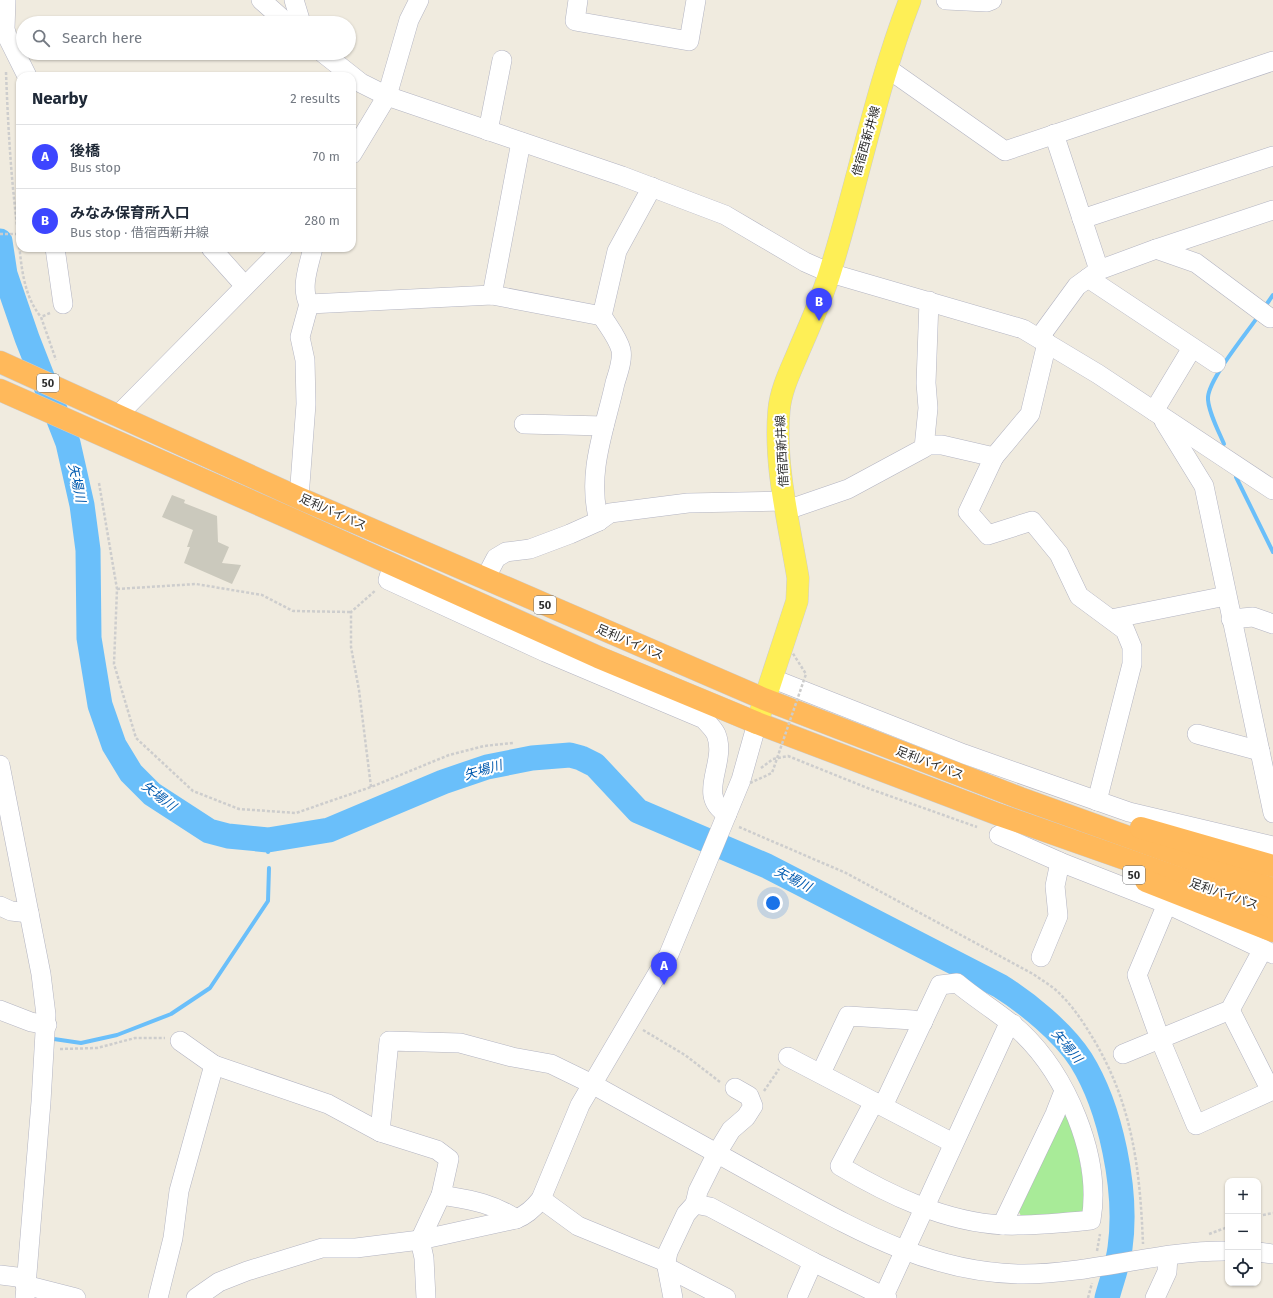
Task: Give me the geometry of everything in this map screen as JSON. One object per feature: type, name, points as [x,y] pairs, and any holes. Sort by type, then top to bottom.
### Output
[{"type":"highway","name":"足利バイパス","points":[[9,366],[299,498],[764,699],[1020,798],[1273,889]]},
{"type":"highway","name":"足利バイパス","points":[[0,390],[390,572],[757,723],[998,825],[1157,870],[1273,911]]},
{"type":"highway","name":"50","points":[[1020,798],[1173,836],[1273,866]]},
{"type":"highway","name":"50","points":[[998,825],[1169,898],[1270,945]]},
{"type":"main road","name":"借宿西新井線","points":[[757,723],[795,608],[798,590],[798,578],[786,506],[779,448],[779,408],[784,386],[813,319],[830,272],[887,68],[910,0]]},
{"type":"street","points":[[6,0],[5,29],[16,54]]},
{"type":"street","points":[[261,0],[279,16]]},
{"type":"street","points":[[294,0],[299,16]]},
{"type":"street","points":[[356,147],[387,96],[409,20],[419,0]]},
{"type":"street","points":[[578,0],[575,21],[689,41],[696,0]]},
{"type":"street","points":[[946,0],[987,2],[992,0]]},
{"type":"street","points":[[19,60],[25,72]]},
{"type":"street","points":[[332,60],[347,72]]},
{"type":"street","points":[[488,131],[502,60]]},
{"type":"street","points":[[887,68],[1005,151],[1273,61]]},
{"type":"street","points":[[356,79],[387,96],[652,187],[725,215],[805,262],[830,272],[1023,329],[1098,374],[1273,490]]},
{"type":"street","points":[[1054,134],[1082,219],[1093,274],[1192,348],[1216,363]]},
{"type":"street","points":[[492,295],[521,142]]},
{"type":"street","points":[[1082,219],[1273,156]]},
{"type":"street","points":[[599,521],[594,495],[594,482],[599,445],[609,411],[621,351],[602,316],[617,251],[652,187]]},
{"type":"street","points":[[1097,801],[1132,664],[1132,648],[1125,630],[1079,596],[1059,554],[1032,521],[988,535],[968,512],[994,457],[1030,414],[1043,341],[1077,286],[1093,274],[1156,249],[1273,210]]},
{"type":"street","points":[[1156,249],[1196,263],[1272,321]]},
{"type":"street","points":[[56,252],[63,304]]},
{"type":"street","points":[[215,252],[245,286]]},
{"type":"street","points":[[118,415],[279,252]]},
{"type":"street","points":[[299,498],[306,404],[305,360],[300,337],[309,304],[304,296],[308,266],[312,252]]},
{"type":"street","points":[[309,304],[492,295],[602,316]]},
{"type":"street","points":[[486,579],[496,558],[506,552],[530,549],[570,534],[599,521],[610,513],[688,503],[786,506],[848,489],[924,448],[928,408],[927,368],[929,301]]},
{"type":"street","points":[[1158,414],[1192,348]]},
{"type":"street","points":[[1158,414],[1204,486],[1273,813]]},
{"type":"street","points":[[524,424],[604,426]]},
{"type":"street","points":[[925,445],[942,444],[994,457]]},
{"type":"street","points":[[390,572],[545,652],[704,719],[715,732],[718,742],[719,757],[713,796],[714,803],[723,822]]},
{"type":"street","points":[[1111,619],[1226,596]]},
{"type":"street","points":[[1231,619],[1253,617],[1273,624]]},
{"type":"street","points":[[771,678],[964,754],[1129,812],[1273,846]]},
{"type":"street","points":[[196,1298],[219,1282],[247,1271],[322,1248],[356,1248],[420,1240],[516,1219],[525,1215],[536,1206],[541,1199],[580,1105],[669,954],[723,822],[748,775],[757,723]]},
{"type":"street","points":[[1197,734],[1260,751]]},
{"type":"street","points":[[0,765],[44,989],[47,1025],[25,1287]]},
{"type":"street","points":[[998,825],[1060,862],[1169,898],[1136,976],[1196,1125],[1271,1091],[1230,1010]]},
{"type":"street","points":[[1041,957],[1058,916],[1055,886],[1060,862]]},
{"type":"street","points":[[0,906],[21,914],[29,913]]},
{"type":"street","points":[[1123,1054],[1230,1010],[1270,945]]},
{"type":"street","points":[[957,983],[1013,1024],[1046,1060],[1074,1110],[1089,1153],[1093,1206],[1091,1220],[1053,1224],[1002,1225],[971,1220],[925,1207],[879,1188],[840,1166],[878,1104],[923,1022],[940,985],[957,983]]},
{"type":"street","points":[[0,1010],[32,1022],[47,1025]]},
{"type":"street","points":[[821,1073],[848,1016],[923,1022]]},
{"type":"street","points":[[695,1204],[710,1207],[813,1262],[885,1298],[953,1143],[1006,1030],[1013,1024]]},
{"type":"street","points":[[180,1041],[214,1065],[328,1104],[380,1132],[437,1150],[450,1159],[441,1195],[420,1240],[424,1258],[426,1298]]},
{"type":"street","points":[[380,1132],[389,1041],[460,1043],[512,1057],[551,1064],[592,1084],[826,1213],[904,1252],[949,1265],[997,1273],[1050,1273],[1096,1268],[1168,1256],[1225,1251]]},
{"type":"street","points":[[788,1057],[953,1143]]},
{"type":"street","points":[[158,1298],[173,1238],[179,1192],[214,1065]]},
{"type":"street","points":[[673,1298],[667,1265],[668,1252],[686,1214],[695,1204],[698,1190],[717,1153],[731,1130],[746,1117],[753,1106],[749,1096],[736,1088]]},
{"type":"street","points":[[1002,1225],[1055,1114],[1064,1091]]},
{"type":"street","points":[[441,1195],[484,1203],[501,1209],[516,1219]]},
{"type":"street","points":[[541,1199],[578,1226],[667,1265],[726,1298]]},
{"type":"street","points":[[1261,1252],[1273,1254]]},
{"type":"street","points":[[1155,1298],[1167,1272],[1168,1256]]},
{"type":"street","points":[[797,1298],[813,1262]]},
{"type":"street","points":[[0,1275],[25,1287],[76,1298]]},
{"type":"path","points":[[0,234],[16,233],[6,71]]},
{"type":"path","points":[[19,252],[23,276],[35,310],[41,317],[56,360]]},
{"type":"path","points":[[41,317],[60,309],[63,304]]},
{"type":"path","points":[[98,483],[117,589],[114,664],[136,738],[193,791],[239,810],[296,813],[372,787],[449,755],[484,746],[513,743]]},
{"type":"path","points":[[372,787],[359,690],[351,648],[351,612],[390,572]]},
{"type":"path","points":[[117,589],[196,584],[262,595],[293,611],[351,612]]},
{"type":"path","points":[[748,775],[772,773],[806,674],[792,652]]},
{"type":"path","points":[[748,775],[760,769],[773,758],[788,756],[870,789],[998,825]]},
{"type":"path","points":[[629,1021],[685,1055],[723,1084],[736,1088]]},
{"type":"path","points":[[45,1049],[84,1049],[110,1045],[135,1038],[168,1038],[180,1041]]},
{"type":"path","points":[[753,1106],[788,1057]]},
{"type":"path","points":[[1261,1215],[1273,1213]]},
{"type":"path","points":[[1209,1234],[1225,1228]]},
{"type":"path","points":[[1088,1298],[1096,1268],[1100,1232]]},
{"type":"green space","points":[[1061,1116],[1072,1116],[1088,1207],[1081,1216],[1023,1220],[1018,1210]]},
{"type":"building","points":[[172,495],[185,500],[184,503],[217,516],[218,542],[229,547],[222,563],[241,565],[232,584],[184,563],[190,547],[187,547],[193,530],[162,517]]},
{"type":"waterway","name":"矢場川","points":[[0,241],[5,274],[27,338],[68,443],[82,505],[88,550],[89,638],[100,705],[114,745],[131,773],[152,794],[209,831],[228,836],[268,840],[329,830],[443,782],[487,767],[532,758],[570,755],[581,758],[595,765],[638,811],[767,866],[1000,986],[1022,1001],[1065,1039],[1081,1060],[1092,1080],[1109,1126],[1115,1151],[1122,1201],[1122,1226],[1119,1254],[1107,1298]]},
{"type":"waterway","points":[[1264,308],[1273,295]]},
{"type":"waterway","points":[[1224,444],[1209,408],[1208,397],[1210,388],[1230,355],[1259,315]]},
{"type":"waterway","points":[[1236,477],[1273,552]]},
{"type":"waterway","points":[[268,840],[268,852]]},
{"type":"waterway","points":[[54,1039],[81,1043],[117,1035],[171,1014],[210,988],[268,901],[269,868]]},
{"type":"place","name":"みなみ保育所入口","points":[[819,321]]},
{"type":"place","name":"後橋","points":[[664,985]]}]
